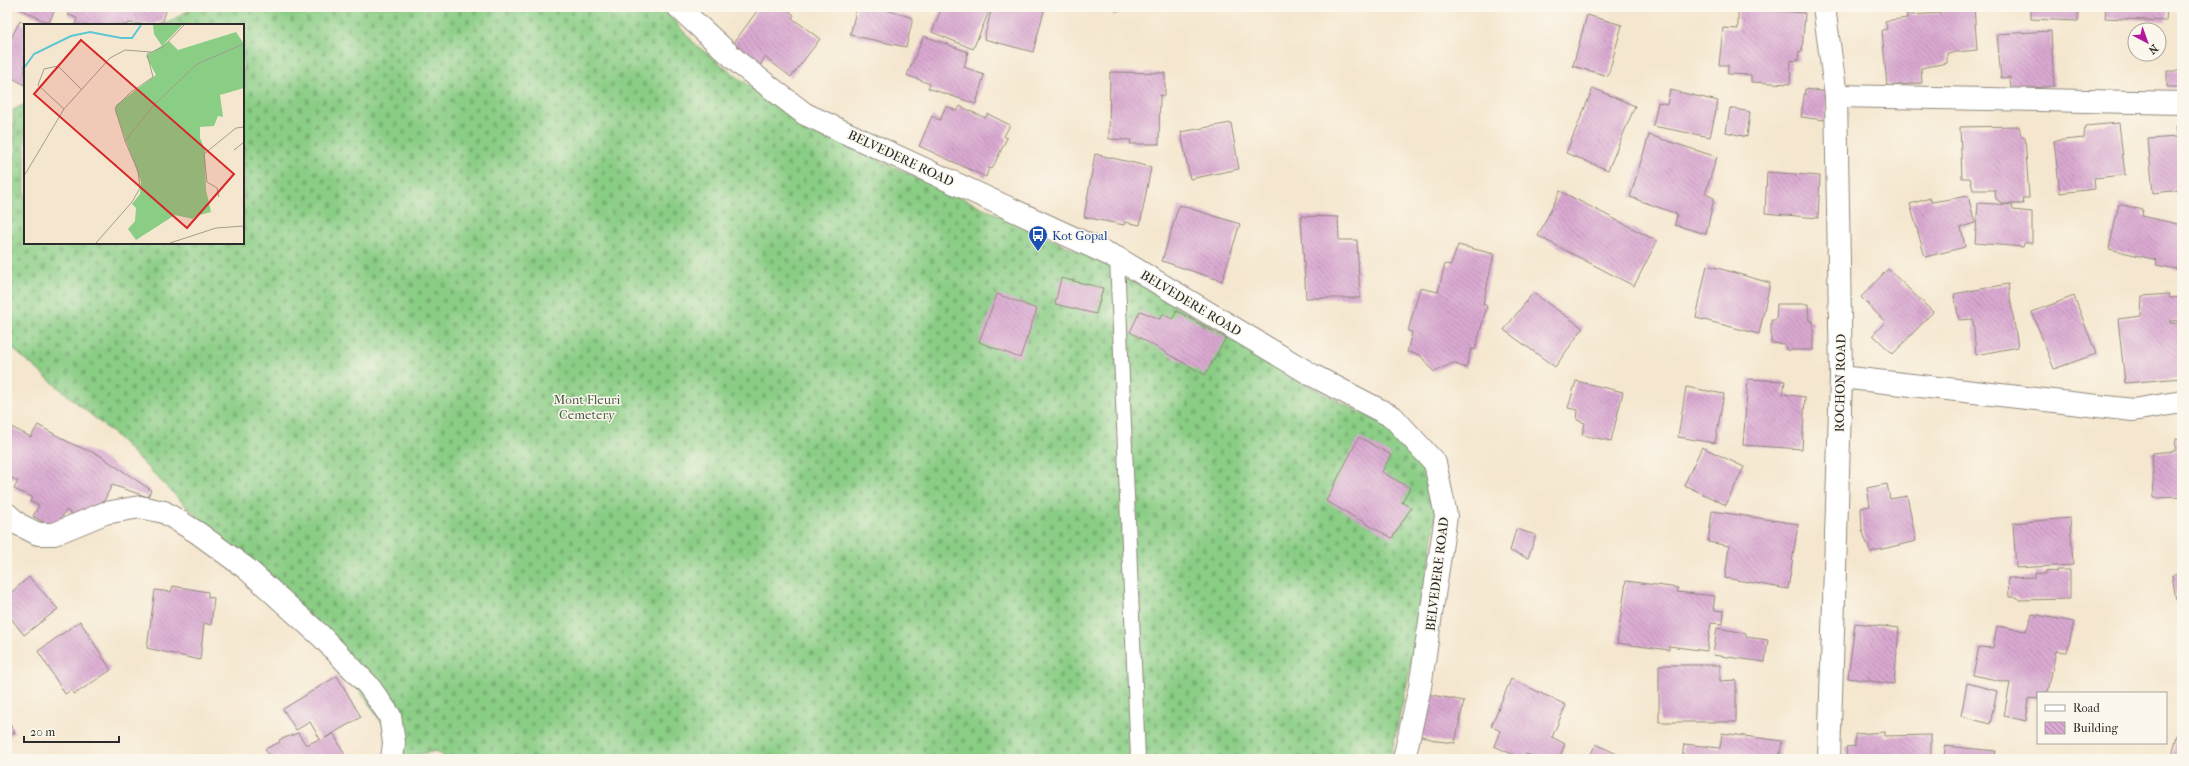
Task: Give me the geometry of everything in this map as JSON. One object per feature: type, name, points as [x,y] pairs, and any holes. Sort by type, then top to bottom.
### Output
[{"type":"street","name":"BELVEDERE ROAD","points":[[678,7],[740,64],[805,114],[1117,258],[1312,375],[1393,417],[1435,463],[1446,516],[1420,687],[1404,759]]},
{"type":"street","name":"ROCHON ROAD","points":[[1824,7],[1836,96],[1841,377],[1829,759]]},
{"type":"street","points":[[1836,96],[2182,103]]},
{"type":"street","points":[[1841,377],[2133,410],[2182,402]]},
{"type":"street","points":[[7,514],[18,524],[38,534],[54,534],[105,513],[140,507],[164,512],[198,533],[247,570],[304,620],[368,685],[390,716],[394,743],[392,759]]},
{"type":"lane","points":[[1117,258],[1138,759]]},
{"type":"green space","name":"Mont Fleuri Cemetery","points":[[191,7],[661,7],[697,46],[798,123],[1108,265],[1306,384],[1409,437],[1439,492],[1424,607],[1390,759],[448,759],[436,751],[406,757],[334,654],[115,435],[7,344],[7,165],[15,155],[13,110],[24,104],[24,244],[244,244],[244,24],[166,24],[189,10]]},
{"type":"building","points":[[15,7],[56,7],[49,23]]},
{"type":"building","points":[[70,7],[167,7],[163,21],[154,24],[75,24],[77,18],[68,15]]},
{"type":"building","points":[[760,7],[784,7],[794,15],[792,18],[820,39],[791,77],[765,57],[759,67],[730,48]]},
{"type":"building","points":[[857,7],[877,7],[913,18],[906,47],[850,35]]},
{"type":"building","points":[[942,7],[991,7],[973,49],[932,32]]},
{"type":"building","points":[[992,7],[1045,7],[1033,52],[984,39]]},
{"type":"building","points":[[1115,7],[1159,7],[1159,9],[1115,11]]},
{"type":"building","points":[[1939,7],[1974,7],[1977,50],[1947,53],[1947,63],[1921,68],[1922,83],[1887,86],[1882,30],[1887,29],[1885,21],[1907,18],[1906,9],[1910,8],[1911,15],[1940,13]]},
{"type":"building","points":[[2031,7],[2078,7],[2078,21],[2031,19]]},
{"type":"building","points":[[2106,7],[2167,7],[2166,21],[2105,18]]},
{"type":"building","points":[[1738,8],[1805,13],[1802,52],[1799,51],[1798,61],[1791,60],[1790,84],[1751,82],[1751,75],[1728,74],[1728,65],[1719,65],[1723,28],[1738,29]]},
{"type":"building","points":[[1587,15],[1622,25],[1608,76],[1573,66]]},
{"type":"building","points":[[20,21],[24,24],[24,84],[7,75],[7,46]]},
{"type":"building","points":[[2051,31],[2054,86],[2011,90],[2010,77],[2001,78],[1997,34]]},
{"type":"building","points":[[924,36],[968,52],[964,67],[984,75],[976,104],[928,88],[930,84],[907,75]]},
{"type":"building","points":[[2167,71],[2182,71],[2182,87],[2167,87]]},
{"type":"building","points":[[1110,72],[1165,73],[1165,96],[1160,95],[1159,144],[1130,144],[1131,140],[1109,139]]},
{"type":"building","points":[[1593,88],[1635,106],[1608,170],[1566,153]]},
{"type":"building","points":[[1805,89],[1828,92],[1824,120],[1801,117]]},
{"type":"building","points":[[1670,90],[1718,101],[1710,137],[1653,126],[1658,102],[1667,104]]},
{"type":"building","points":[[946,106],[957,111],[960,106],[985,118],[988,114],[1010,125],[1004,136],[1007,138],[992,169],[989,168],[986,177],[919,146],[932,116],[940,120]]},
{"type":"building","points":[[1730,108],[1750,112],[1747,137],[1726,132]]},
{"type":"building","points":[[1231,123],[1239,169],[1190,179],[1181,132]]},
{"type":"building","points":[[2119,123],[2125,175],[2094,178],[2095,189],[2060,193],[2054,141],[2084,138],[2085,126]]},
{"type":"building","points":[[2182,125],[2182,190],[2153,193],[2148,139],[2177,137],[2176,126]]},
{"type":"building","points":[[2019,126],[2021,136],[2025,137],[2029,198],[2022,198],[2023,204],[2003,204],[1996,199],[1995,190],[1973,190],[1970,178],[1962,178],[1960,127]]},
{"type":"building","points":[[1649,135],[1717,157],[1705,194],[1714,198],[1706,234],[1675,225],[1677,214],[1630,197]]},
{"type":"building","points":[[1095,154],[1151,167],[1140,225],[1125,222],[1124,225],[1084,217]]},
{"type":"building","points":[[1767,172],[1820,176],[1818,218],[1765,213]]},
{"type":"building","points":[[1560,191],[1657,241],[1634,286],[1538,236]]},
{"type":"building","points":[[1968,196],[1975,223],[1961,227],[1965,247],[1925,257],[1910,204],[1930,198],[1932,202]]},
{"type":"building","points":[[1978,203],[2012,205],[2013,210],[2032,212],[2032,243],[2024,243],[2023,247],[1975,243]]},
{"type":"building","points":[[2119,204],[2143,210],[2142,216],[2182,225],[2182,270],[2156,265],[2157,260],[2109,249]]},
{"type":"building","points":[[1179,205],[1240,224],[1222,281],[1162,261]]},
{"type":"building","points":[[1301,216],[1338,217],[1339,240],[1357,240],[1360,298],[1306,298]]},
{"type":"building","points":[[1458,245],[1494,254],[1483,304],[1487,306],[1475,350],[1471,349],[1466,368],[1453,363],[1434,372],[1420,355],[1407,352],[1412,332],[1408,331],[1420,288],[1438,292],[1445,264],[1451,265]]},
{"type":"building","points":[[1707,265],[1770,283],[1759,334],[1696,318]]},
{"type":"building","points":[[1888,269],[1933,312],[1893,354],[1873,335],[1885,322],[1861,297]]},
{"type":"building","points":[[1061,278],[1103,288],[1096,314],[1055,304]]},
{"type":"building","points":[[2008,284],[2018,347],[1976,355],[1973,319],[1959,320],[1954,294]]},
{"type":"building","points":[[1533,293],[1583,328],[1555,367],[1504,330]]},
{"type":"building","points":[[997,294],[1037,309],[1020,358],[979,342]]},
{"type":"building","points":[[2169,294],[2170,298],[2182,297],[2182,320],[2170,321],[2170,323],[2182,323],[2182,378],[2125,383],[2118,319],[2141,316],[2142,296]]},
{"type":"building","points":[[2074,296],[2096,354],[2054,369],[2032,312]]},
{"type":"building","points":[[1777,304],[1808,304],[1809,321],[1813,321],[1813,350],[1786,350],[1785,344],[1771,343],[1771,320],[1776,320]]},
{"type":"building","points":[[1140,311],[1160,319],[1163,314],[1172,319],[1177,311],[1226,338],[1205,375],[1130,332]]},
{"type":"building","points":[[1748,379],[1785,381],[1783,394],[1805,397],[1802,449],[1743,445]]},
{"type":"building","points":[[1576,381],[1623,392],[1611,441],[1582,435],[1585,423],[1577,420],[1578,410],[1568,408]]},
{"type":"building","points":[[1686,387],[1724,394],[1715,443],[1678,437]]},
{"type":"building","points":[[38,425],[72,444],[99,455],[151,490],[148,497],[112,485],[103,503],[84,521],[66,510],[55,529],[33,516],[39,505],[30,502],[32,497],[14,489],[18,481],[7,476],[7,430],[9,426],[31,437]]},
{"type":"building","points":[[1359,437],[1391,455],[1382,472],[1410,488],[1402,502],[1411,508],[1392,538],[1326,501]]},
{"type":"building","points":[[2182,438],[2182,497],[2154,498],[2152,453],[2175,451],[2176,439]]},
{"type":"building","points":[[1702,447],[1744,467],[1726,505],[1684,485]]},
{"type":"building","points":[[1887,484],[1890,499],[1907,496],[1916,541],[1870,552],[1862,530],[1861,508],[1870,506],[1867,488]]},
{"type":"building","points":[[1712,511],[1798,524],[1788,589],[1725,578],[1729,546],[1708,542]]},
{"type":"building","points":[[2070,518],[2073,565],[2016,568],[2013,523]]},
{"type":"building","points":[[1516,529],[1536,535],[1528,558],[1510,551]]},
{"type":"building","points":[[2057,570],[2070,570],[2070,599],[2019,600],[2017,597],[2009,597],[2008,578],[2035,577],[2035,573],[2045,574],[2046,571],[2056,572]]},
{"type":"building","points":[[2182,574],[2182,599],[2176,600],[2172,575]]},
{"type":"building","points":[[29,577],[58,609],[24,635],[7,613],[7,609],[10,607],[7,603],[7,596]]},
{"type":"building","points":[[1626,581],[1678,588],[1677,592],[1715,596],[1713,610],[1724,611],[1723,624],[1711,623],[1707,651],[1669,646],[1669,650],[1617,643]]},
{"type":"building","points":[[173,586],[208,592],[208,597],[214,598],[211,625],[204,623],[200,660],[147,648],[155,590],[171,592]]},
{"type":"building","points":[[2032,614],[2074,622],[2067,652],[2056,651],[2048,692],[2037,692],[2037,699],[2029,698],[2026,721],[2004,716],[2010,683],[1973,675],[1979,647],[1993,648],[1997,626],[2026,631]]},
{"type":"building","points":[[80,621],[111,670],[75,694],[71,690],[65,694],[38,651]]},
{"type":"building","points":[[1855,623],[1899,628],[1894,684],[1848,678]]},
{"type":"building","points":[[1717,628],[1746,633],[1746,637],[1768,640],[1765,662],[1713,655]]},
{"type":"building","points":[[1659,665],[1720,665],[1720,681],[1736,680],[1736,722],[1659,722]]},
{"type":"building","points":[[337,676],[361,717],[325,738],[334,734],[347,759],[264,759],[269,756],[265,749],[280,742],[279,740],[298,733],[306,745],[320,739],[310,722],[296,730],[283,709]]},
{"type":"building","points":[[1511,679],[1566,705],[1552,737],[1565,744],[1559,759],[1539,759],[1526,754],[1523,759],[1494,746],[1500,731],[1491,726]]},
{"type":"building","points":[[1967,683],[1997,691],[1990,724],[1961,716]]},
{"type":"building","points":[[1427,694],[1464,701],[1455,743],[1437,741],[1419,735]]},
{"type":"building","points":[[7,720],[15,732],[7,737]]},
{"type":"building","points":[[1884,732],[1884,736],[1931,735],[1931,759],[1847,759],[1846,747],[1855,746],[1855,734]]},
{"type":"building","points":[[1722,733],[1782,741],[1779,759],[1682,759],[1684,744],[1720,748]]},
{"type":"building","points":[[2178,733],[2182,734],[2182,759],[2177,759],[2177,757],[2172,756]]},
{"type":"building","points":[[1596,744],[1627,759],[1588,759]]},
{"type":"building","points":[[1945,746],[1996,751],[1994,759],[1944,759]]},
{"type":"place","name":"Kot Gopal","points":[[1038,252]]}]
